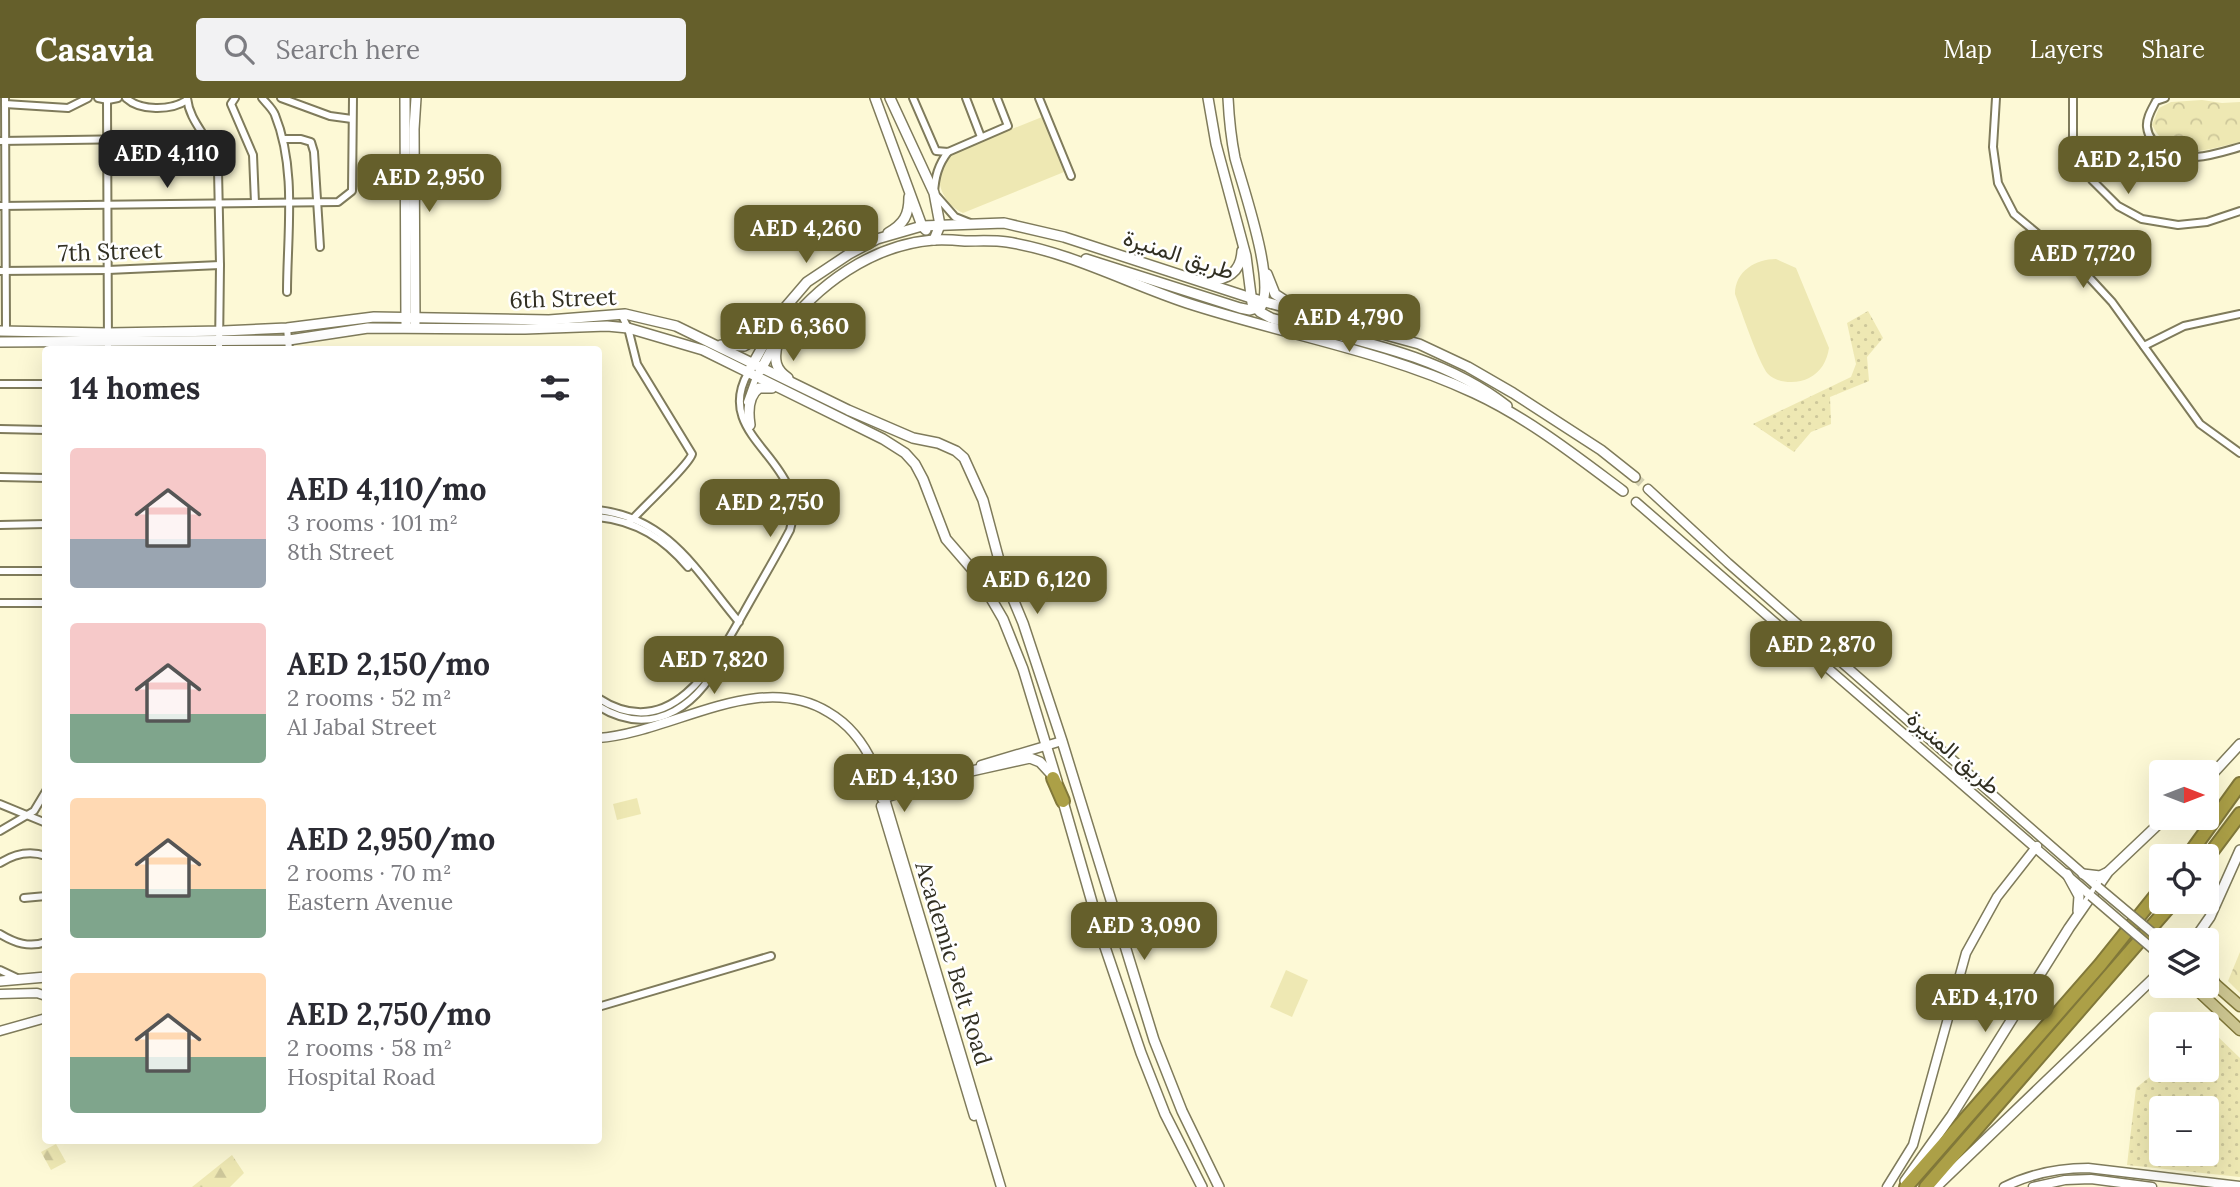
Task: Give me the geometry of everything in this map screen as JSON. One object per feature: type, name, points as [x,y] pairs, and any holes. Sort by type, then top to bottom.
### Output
[{"type":"highway","points":[[1053,778],[1063,801]]},
{"type":"highway","points":[[2197,844],[2240,784]]},
{"type":"highway","points":[[2218,844],[2240,814]]},
{"type":"highway","points":[[1906,1187],[2100,965],[2149,904]]},
{"type":"highway","points":[[1926,1187],[2163,914]]},
{"type":"main road","points":[[405,98],[410,323]]},
{"type":"main road","points":[[410,323],[416,98]]},
{"type":"main road","points":[[875,98],[922,226],[934,240],[940,225],[934,193],[891,98]]},
{"type":"main road","points":[[1208,98],[1216,144],[1241,236],[1251,298],[1257,309],[1270,318],[1371,345],[1440,368],[1502,401],[1532,425]]},
{"type":"main road","points":[[1228,98],[1235,157],[1269,282],[1280,299],[1309,314]]},
{"type":"main road","points":[[755,371],[775,334],[783,310],[807,282],[902,223],[909,209],[909,191]]},
{"type":"main road","name":"طريق المنيرة","points":[[877,239],[922,226],[1004,223],[1064,237],[1251,298],[1419,344],[1468,367],[1513,393],[1601,450],[1635,477]]},
{"type":"main road","points":[[1196,280],[1222,280],[1232,275],[1241,262],[1241,236]]},
{"type":"main road","name":"طريق المنيرة","points":[[775,334],[822,290],[863,261],[896,248],[934,240],[1006,242],[1059,255],[1161,294],[1252,324],[1363,351],[1419,370],[1475,393],[1532,425],[1623,491]]},
{"type":"main road","points":[[1257,309],[1264,301],[1258,242]]},
{"type":"main road","points":[[1059,255],[1101,263],[1240,308],[1257,309]]},
{"type":"main road","name":"6th Street","points":[[0,342],[219,341],[289,345],[369,328],[410,323],[549,320],[621,314],[676,326],[755,371],[782,390],[883,439],[905,453],[923,479],[946,539],[978,576],[1003,619],[1023,669],[1104,944],[1141,1053],[1165,1114],[1202,1187]]},
{"type":"main road","name":"6th Street","points":[[219,341],[287,328],[374,317],[410,323],[525,329],[607,326],[628,328],[703,350],[804,389],[913,438],[938,443],[956,451],[964,458],[983,500],[1003,575],[1023,623],[1062,741],[1154,1040],[1182,1111],[1219,1187]]},
{"type":"main road","name":"6th Street","points":[[3,331],[108,341]]},
{"type":"main road","points":[[706,342],[738,347],[775,334]]},
{"type":"main road","points":[[775,334],[775,359],[778,369],[804,389]]},
{"type":"main road","points":[[750,425],[749,407],[755,391],[762,387],[782,390]]},
{"type":"main road","points":[[2219,767],[2240,744]]},
{"type":"main road","points":[[958,774],[1030,758],[1047,767],[1053,778]]},
{"type":"main road","points":[[1900,1187],[1952,1115],[2091,896],[2108,872],[2152,830]]},
{"type":"main road","points":[[2207,928],[2240,850]]},
{"type":"main road","points":[[2083,874],[2100,876],[2108,872]]},
{"type":"main road","points":[[2067,874],[2080,902],[2069,928]]},
{"type":"main road","points":[[2202,928],[2210,917]]},
{"type":"main road","points":[[0,981],[42,978]]},
{"type":"main road","points":[[1936,1187],[2147,985]]},
{"type":"main road","points":[[2219,988],[2240,1006]]},
{"type":"main road","points":[[2206,998],[2240,1030]]},
{"type":"street","points":[[3,331],[4,106],[68,108],[88,98]]},
{"type":"street","points":[[98,98],[118,98]]},
{"type":"street","points":[[126,98],[134,105],[144,108],[178,106],[187,99],[190,113],[216,154],[220,265],[219,341]]},
{"type":"street","points":[[234,98],[231,104],[253,155],[255,203]]},
{"type":"street","points":[[262,98],[275,115],[283,139],[288,203],[287,292]]},
{"type":"street","points":[[3,206],[338,202],[352,191],[353,98]]},
{"type":"street","points":[[913,98],[936,151],[948,152],[1008,126],[997,98]]},
{"type":"street","points":[[966,98],[981,137]]},
{"type":"street","points":[[1039,98],[1071,176]]},
{"type":"street","points":[[1996,98],[1994,159],[1998,183],[2014,214],[2087,275],[2112,302],[2200,424],[2240,453]]},
{"type":"street","points":[[2073,98],[2073,138],[2092,180],[2118,206],[2141,219],[2178,225],[2207,222],[2240,211]]},
{"type":"street","points":[[2165,98],[2156,101],[2146,125],[2149,136],[2163,148],[2177,155],[2196,157],[2240,147]]},
{"type":"street","points":[[275,115],[283,99],[331,117],[352,119]]},
{"type":"street","points":[[107,100],[108,341]]},
{"type":"street","points":[[3,141],[206,138]]},
{"type":"street","points":[[283,139],[311,142],[314,152],[320,247]]},
{"type":"street","points":[[948,152],[935,177],[934,193],[955,217],[972,224]]},
{"type":"street","name":"7th Street","points":[[3,271],[220,265]]},
{"type":"street","points":[[621,314],[628,328],[637,364],[692,454],[690,461],[631,520]]},
{"type":"street","points":[[2144,346],[2184,326],[2240,314]]},
{"type":"street","points":[[287,328],[289,345]]},
{"type":"street","points":[[755,371],[747,399],[750,425],[756,438]]},
{"type":"street","points":[[602,708],[626,719],[659,718],[677,709],[702,690],[718,667],[730,638],[790,530],[795,511],[794,499],[787,483],[743,424],[739,411],[740,394],[755,371]]},
{"type":"street","points":[[0,384],[42,384]]},
{"type":"street","points":[[0,429],[42,430]]},
{"type":"street","points":[[0,477],[42,478]]},
{"type":"street","name":"طريق المنيرة","points":[[1648,489],[1728,563],[2149,930]]},
{"type":"street","name":"طريق المنيرة","points":[[1636,502],[2149,946]]},
{"type":"street","points":[[602,511],[658,530],[673,543],[738,623]]},
{"type":"street","points":[[602,517],[631,520]]},
{"type":"street","points":[[0,525],[42,524]]},
{"type":"street","points":[[0,571],[42,571]]},
{"type":"street","points":[[0,603],[42,603]]},
{"type":"street","points":[[602,701],[617,710],[632,714],[647,713],[666,706],[690,692],[699,683],[730,638]]},
{"type":"street","name":"Academic Belt Road","points":[[602,740],[753,698],[771,696],[817,705],[838,718],[853,732],[869,754],[999,1187]]},
{"type":"street","points":[[882,799],[969,768],[1062,741]]},
{"type":"street","points":[[0,831],[34,811],[42,798]]},
{"type":"street","points":[[0,804],[42,822]]},
{"type":"street","points":[[1887,1187],[1913,1145],[1966,953],[1997,897],[2043,839]]},
{"type":"street","points":[[0,863],[12,856],[26,853],[42,855]]},
{"type":"street","points":[[24,898],[42,896]]},
{"type":"street","points":[[0,934],[24,945],[42,943]]},
{"type":"street","points":[[602,1006],[771,956]]},
{"type":"street","points":[[0,970],[22,980]]},
{"type":"street","points":[[0,994],[42,995]]},
{"type":"street","points":[[0,1026],[42,1016]]},
{"type":"street","points":[[0,1031],[37,1022],[42,1018]]},
{"type":"street","points":[[2009,1186],[2065,1168],[2088,1168],[2240,1186]]},
{"type":"street","points":[[2033,1187],[2065,1180],[2091,1179],[2152,1187]]},
{"type":"green space","points":[[2171,102],[2240,102],[2240,142],[2191,151],[2180,150],[2160,137],[2152,125],[2159,108]]},
{"type":"green space","points":[[1042,117],[1064,172],[963,213],[944,196],[939,177],[947,155]]},
{"type":"green space","points":[[1776,259],[1796,268],[1829,348],[1820,369],[1813,376],[1799,381],[1782,381],[1768,374],[1755,349],[1735,294],[1739,279],[1748,268],[1761,261]]},
{"type":"green space","points":[[1868,311],[1883,338],[1867,357],[1869,381],[1830,397],[1831,424],[1811,432],[1794,452],[1753,424],[1851,377],[1856,364],[1847,323]]},
{"type":"green space","points":[[637,798],[641,814],[617,820],[613,804]]},
{"type":"green space","points":[[2240,952],[2240,993],[2228,981]]},
{"type":"green space","points":[[1286,970],[1308,980],[1292,1017],[1270,1007]]},
{"type":"green space","points":[[2219,1038],[2240,1058],[2240,1177],[2127,1165],[2136,1088],[2149,1078],[2149,1082],[2219,1082]]},
{"type":"green space","points":[[56,1144],[66,1162],[51,1170],[41,1152]]},
{"type":"green space","points":[[232,1155],[244,1173],[230,1187],[192,1187]]},
{"type":"tunnel","points":[[1635,477],[1648,489]]}]
